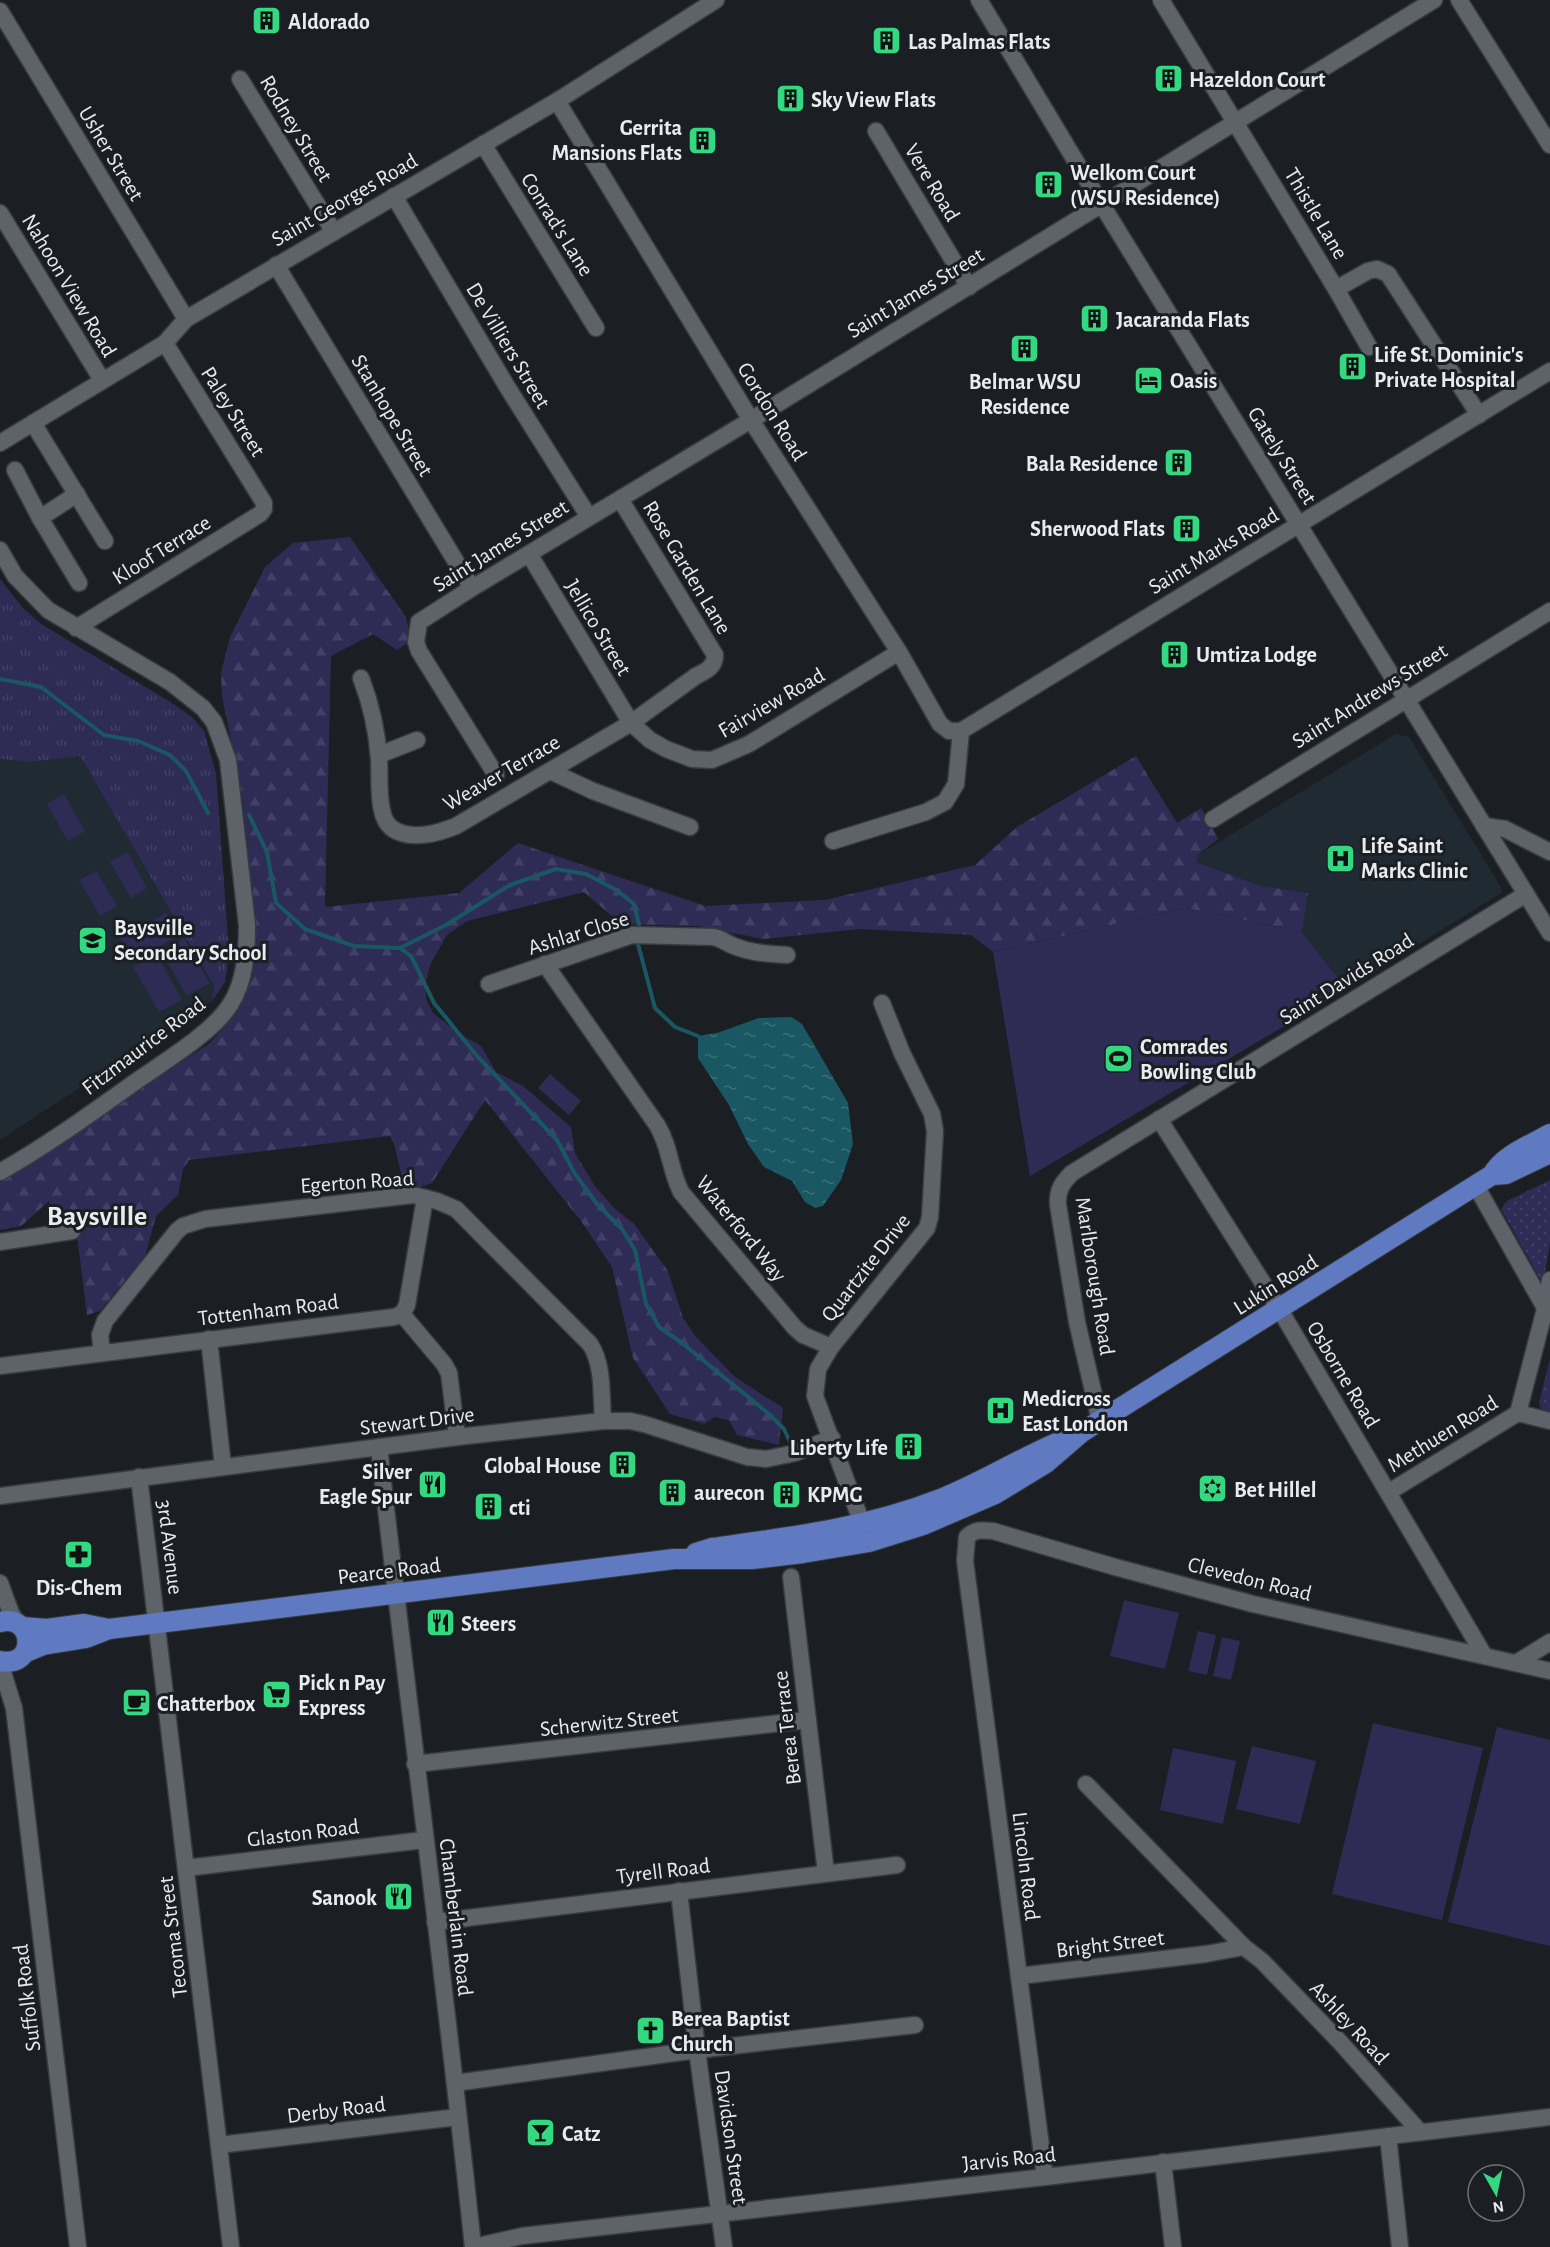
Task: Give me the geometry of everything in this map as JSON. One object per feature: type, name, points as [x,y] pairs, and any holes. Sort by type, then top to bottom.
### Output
[{"type":"main road","name":"Lukin Road","points":[[919,1516],[1039,1450],[1082,1432],[1280,1310],[1484,1180],[1506,1159],[1550,1134]]},
{"type":"main road","name":"Lukin Road","points":[[1484,1180],[1506,1174],[1550,1153]]},
{"type":"main road","name":"Pearce Road","points":[[0,1662],[9,1663],[44,1645],[86,1638],[109,1629],[674,1559],[712,1548],[830,1532],[866,1533],[919,1516]]},
{"type":"main road","name":"Pearce Road","points":[[13,1624],[47,1629],[84,1624],[109,1629]]},
{"type":"main road","points":[[13,1624],[28,1642],[23,1654]]},
{"type":"street","name":"Saint Georges Road","points":[[0,443],[165,343],[186,319],[557,101],[716,0]]},
{"type":"street","name":"Gately Street","points":[[979,0],[1102,205],[1550,933]]},
{"type":"street","name":"Thistle Lane","points":[[1161,0],[1336,289],[1368,271],[1377,269],[1389,274],[1479,415]]},
{"type":"street","name":"Saint James Street","points":[[496,775],[419,651],[416,642],[419,622],[1434,0]]},
{"type":"street","points":[[1459,0],[1550,145]]},
{"type":"street","name":"Usher Street","points":[[0,11],[186,319]]},
{"type":"street","name":"Rodney Street","points":[[240,79],[334,232]]},
{"type":"street","name":"Gordon Road","points":[[557,101],[751,420],[898,652],[940,724],[949,731],[961,731]]},
{"type":"street","name":"Vere Road","points":[[876,131],[969,286]]},
{"type":"street","name":"Conrad's Lane","points":[[483,144],[596,328]]},
{"type":"street","name":"De Villiers Street","points":[[394,196],[506,385],[590,517]]},
{"type":"street","name":"Nahoon View Road","points":[[0,213],[102,380]]},
{"type":"street","name":"Stanhope Street","points":[[276,265],[472,588]]},
{"type":"street","points":[[1336,289],[1369,347]]},
{"type":"street","name":"Paley Street","points":[[165,343],[264,503]]},
{"type":"street","name":"Saint Marks Road","points":[[961,731],[1550,371]]},
{"type":"street","name":"Kloof Terrace","points":[[33,423],[105,541]]},
{"type":"street","points":[[15,470],[40,518],[80,583]]},
{"type":"street","points":[[40,518],[77,494]]},
{"type":"street","name":"Rose Garden Lane","points":[[620,499],[715,655],[715,660],[707,670],[631,723]]},
{"type":"street","name":"Kloof Terrace","points":[[76,628],[260,514],[264,503]]},
{"type":"street","name":"Fitzmaurice Road","points":[[0,550],[15,576],[48,610],[170,682],[203,708],[214,722],[228,760],[247,925],[247,948],[239,987],[230,1006],[213,1024],[185,1047],[0,1172]]},
{"type":"street","name":"Jellico Street","points":[[529,554],[631,723]]},
{"type":"street","name":"Saint Andrews Street","points":[[1213,819],[1550,611]]},
{"type":"street","name":"Fairview Road","points":[[631,723],[650,740],[666,749],[692,759],[712,760],[749,744],[898,652]]},
{"type":"street","name":"Weaver Terrace","points":[[361,678],[370,701],[379,755],[382,809],[386,822],[393,830],[406,834],[442,832],[456,826],[631,723]]},
{"type":"street","points":[[833,841],[926,812],[945,802],[956,784],[961,731]]},
{"type":"street","points":[[379,755],[417,740]]},
{"type":"street","points":[[550,771],[690,827]]},
{"type":"street","points":[[1484,826],[1505,829],[1550,852]]},
{"type":"street","name":"Saint Davids Road","points":[[1160,1119],[1526,894]]},
{"type":"street","name":"Ashlar Close","points":[[489,984],[632,935],[721,938],[733,946],[759,953],[787,955]]},
{"type":"street","name":"Waterford Way","points":[[545,964],[657,1125],[668,1148],[681,1192],[795,1328],[829,1350]]},
{"type":"street","name":"Quartzite Drive","points":[[866,1533],[832,1438],[817,1405],[814,1388],[818,1369],[829,1350],[927,1228],[929,1222],[933,1118],[882,1004]]},
{"type":"street","name":"Osborne Road","points":[[1160,1119],[1280,1310],[1484,1655]]},
{"type":"street","name":"Marlborough Road","points":[[1100,1421],[1077,1322],[1058,1205],[1059,1190],[1072,1173],[1160,1119]]},
{"type":"street","points":[[1484,1180],[1548,1313]]},
{"type":"street","name":"Egerton Road","points":[[102,1352],[100,1335],[105,1321],[183,1226],[205,1219],[393,1196],[413,1196],[447,1204],[456,1209],[590,1344],[598,1362],[603,1421]]},
{"type":"street","points":[[425,1198],[407,1305],[402,1314],[449,1373],[457,1437]]},
{"type":"street","points":[[0,1242],[72,1231]]},
{"type":"street","name":"Methuen Road","points":[[1389,1492],[1518,1413],[1548,1313],[1550,1280]]},
{"type":"street","name":"Tottenham Road","points":[[0,1366],[394,1317],[402,1314]]},
{"type":"street","points":[[209,1339],[223,1467]]},
{"type":"street","name":"Methuen Road","points":[[1518,1413],[1550,1421]]},
{"type":"street","name":"Stewart Drive","points":[[0,1496],[457,1437],[603,1421],[630,1421],[644,1424],[747,1457],[766,1460],[795,1453],[832,1438]]},
{"type":"street","name":"Chamberlain Road","points":[[379,1447],[473,2247]]},
{"type":"street","name":"3rd Avenue","points":[[139,1477],[158,1623]]},
{"type":"street","name":"Clevedon Road","points":[[964,1561],[967,1537],[973,1531],[993,1531],[1253,1604],[1550,1671]]},
{"type":"street","name":"Lincoln Road","points":[[964,1561],[1045,2177]]},
{"type":"street","name":"Berea Terrace","points":[[791,1577],[826,1873]]},
{"type":"street","points":[[0,1583],[13,1624]]},
{"type":"street","name":"Tecoma Street","points":[[158,1623],[231,2247]]},
{"type":"street","points":[[1516,1663],[1550,1642]]},
{"type":"street","name":"Suffolk Road","points":[[14,1708],[17,1695],[17,1668],[23,1654]]},
{"type":"street","name":"Suffolk Road","points":[[0,1662],[14,1708],[78,2247]]},
{"type":"street","name":"Scherwitz Street","points":[[415,1764],[808,1720]]},
{"type":"street","name":"Ashley Road","points":[[1086,1784],[1340,2042],[1420,2132]]},
{"type":"street","name":"Glaston Road","points":[[186,1869],[424,1840]]},
{"type":"street","name":"Tyrell Road","points":[[435,1922],[897,1865]]},
{"type":"street","name":"Davidson Street","points":[[679,1891],[697,2050],[724,2247]]},
{"type":"street","name":"Bright Street","points":[[1019,1976],[1206,1954],[1244,1947]]},
{"type":"street","points":[[455,2083],[697,2050],[915,2025]]},
{"type":"street","name":"Derby Road","points":[[219,2145],[458,2116]]},
{"type":"street","name":"Jarvis Road","points":[[473,2247],[522,2236],[1550,2117]]},
{"type":"street","points":[[1388,2136],[1400,2247]]},
{"type":"street","points":[[1163,2162],[1173,2247]]},
{"type":"shaded area","name":"Life Saint Marks Clinic","points":[[1396,734],[1409,737],[1501,887],[1501,893],[1347,989],[1302,932],[1308,893],[1261,886],[1196,862],[1199,854]]},
{"type":"shaded area","name":"Baysville Secondary School","points":[[80,756],[214,987],[212,1001],[0,1140],[0,759],[30,762]]},
{"type":"green space","points":[[350,537],[406,617],[411,641],[397,650],[373,634],[331,656],[325,907],[459,893],[518,843],[705,906],[825,900],[975,865],[1017,827],[1136,756],[1177,823],[1201,808],[1218,839],[1199,854],[1196,862],[1261,886],[1308,893],[1302,932],[1186,908],[993,952],[971,935],[860,929],[763,939],[698,926],[621,924],[584,892],[467,921],[447,935],[431,963],[426,981],[426,999],[433,1013],[457,1032],[481,1046],[496,1072],[523,1086],[571,1127],[575,1153],[594,1185],[614,1208],[634,1224],[668,1271],[683,1318],[696,1337],[735,1377],[783,1408],[779,1445],[737,1435],[729,1420],[714,1417],[705,1424],[670,1414],[633,1358],[612,1267],[581,1221],[485,1100],[432,1183],[420,1187],[404,1185],[390,1136],[189,1160],[183,1169],[178,1195],[156,1216],[145,1256],[100,1311],[87,1315],[75,1219],[60,1216],[50,1209],[49,1201],[21,1226],[0,1230],[0,1182],[210,1043],[237,1012],[253,972],[254,913],[242,794],[222,696],[221,673],[230,637],[265,567],[293,543]]},
{"type":"green space","points":[[0,579],[23,608],[41,624],[172,703],[192,717],[204,731],[216,773],[229,953],[225,982],[212,1001],[214,986],[80,756],[30,762],[0,759]]},
{"type":"green space","points":[[64,794],[85,831],[68,841],[47,804]]},
{"type":"green space","points":[[127,852],[147,888],[131,898],[110,862]]},
{"type":"green space","points":[[96,871],[117,906],[100,916],[79,880]]},
{"type":"green space","name":"Comrades Bowling Club","points":[[1186,908],[1302,932],[1347,989],[1030,1176],[993,952]]},
{"type":"green space","points":[[166,913],[179,935],[133,961],[120,939]]},
{"type":"green space","points":[[184,938],[210,983],[187,996],[161,951]]},
{"type":"green space","points":[[156,954],[182,1000],[159,1012],[133,967]]},
{"type":"green space","points":[[550,1074],[581,1101],[569,1115],[538,1088]]},
{"type":"green space","points":[[1550,1180],[1550,1243],[1543,1284],[1501,1209],[1507,1201]]},
{"type":"green space","points":[[1550,1359],[1550,1413],[1541,1410],[1539,1402]]},
{"type":"green space","points":[[1124,1600],[1179,1613],[1165,1669],[1110,1656]]},
{"type":"green space","points":[[1198,1631],[1216,1635],[1207,1675],[1188,1671]]},
{"type":"green space","points":[[1222,1637],[1240,1641],[1231,1680],[1213,1676]]},
{"type":"green space","points":[[1373,1723],[1483,1748],[1442,1920],[1332,1894]]},
{"type":"green space","points":[[1497,1727],[1550,1740],[1550,1946],[1448,1922]]},
{"type":"green space","points":[[1252,1746],[1316,1761],[1300,1824],[1236,1809]]},
{"type":"green space","points":[[1173,1748],[1236,1761],[1223,1824],[1160,1810]]},
{"type":"water","points":[[791,1017],[802,1024],[848,1103],[853,1144],[841,1180],[823,1206],[815,1208],[805,1202],[792,1181],[764,1167],[748,1144],[729,1105],[698,1058],[698,1036],[717,1033],[759,1018]]},
{"type":"waterway","points":[[0,679],[41,687],[104,735],[138,741],[170,755],[186,771],[208,813]]},
{"type":"waterway","points":[[249,815],[267,852],[276,903],[305,929],[354,946],[400,948],[446,925],[510,885],[556,869],[586,874],[618,891],[634,904],[639,925]]},
{"type":"waterway","points":[[638,944],[655,1008],[675,1027],[698,1036]]},
{"type":"waterway","points":[[400,948],[411,956],[434,1003],[477,1056],[557,1140],[575,1174],[597,1204],[622,1229],[635,1250],[646,1304],[659,1327],[769,1414],[784,1429],[790,1442]]},
{"type":"place","name":"Aldorado","points":[[267,21]]},
{"type":"place","name":"Las Palmas Flats","points":[[887,41]]},
{"type":"place","name":"Hazeldon Court","points":[[1168,79]]},
{"type":"place","name":"Sky View Flats","points":[[790,99]]},
{"type":"place","name":"Gerrita Mansions Flats","points":[[703,140]]},
{"type":"place","name":"Welkom Court (WSU Residence)","points":[[1049,185]]},
{"type":"place","name":"Jacaranda Flats","points":[[1095,319]]},
{"type":"place","name":"Belmar WSU Residence","points":[[1025,349]]},
{"type":"place","name":"Life St. Dominic's Private Hospital","points":[[1353,367]]},
{"type":"place","name":"Oasis","points":[[1149,380]]},
{"type":"place","name":"Bala Residence","points":[[1179,463]]},
{"type":"place","name":"Sherwood Flats","points":[[1186,528]]},
{"type":"place","name":"Umtiza Lodge","points":[[1175,654]]},
{"type":"place","name":"Life Saint Marks Clinic","points":[[1340,858]]},
{"type":"place","name":"Baysville Secondary School","points":[[93,940]]},
{"type":"place","name":"Comrades Bowling Club","points":[[1119,1059]]},
{"type":"place","name":"Medicross East London","points":[[1001,1411]]},
{"type":"place","name":"Liberty Life","points":[[909,1447]]},
{"type":"place","name":"Global House","points":[[622,1465]]},
{"type":"place","name":"Silver Eagle Spur","points":[[433,1484]]},
{"type":"place","name":"Bet Hillel","points":[[1213,1489]]},
{"type":"place","name":"aurecon","points":[[673,1492]]},
{"type":"place","name":"KPMG","points":[[786,1494]]},
{"type":"place","name":"cti","points":[[488,1507]]},
{"type":"place","name":"Dis-Chem","points":[[79,1555]]},
{"type":"place","name":"Steers","points":[[440,1623]]},
{"type":"place","name":"Pick n Pay Express","points":[[277,1695]]},
{"type":"place","name":"Chatterbox","points":[[136,1703]]},
{"type":"place","name":"Sanook","points":[[398,1897]]},
{"type":"place","name":"Berea Baptist Church","points":[[650,2031]]},
{"type":"place","name":"Catz","points":[[541,2133]]},
{"type":"district","name":"Baysville","points":[[97,1215]]}]
